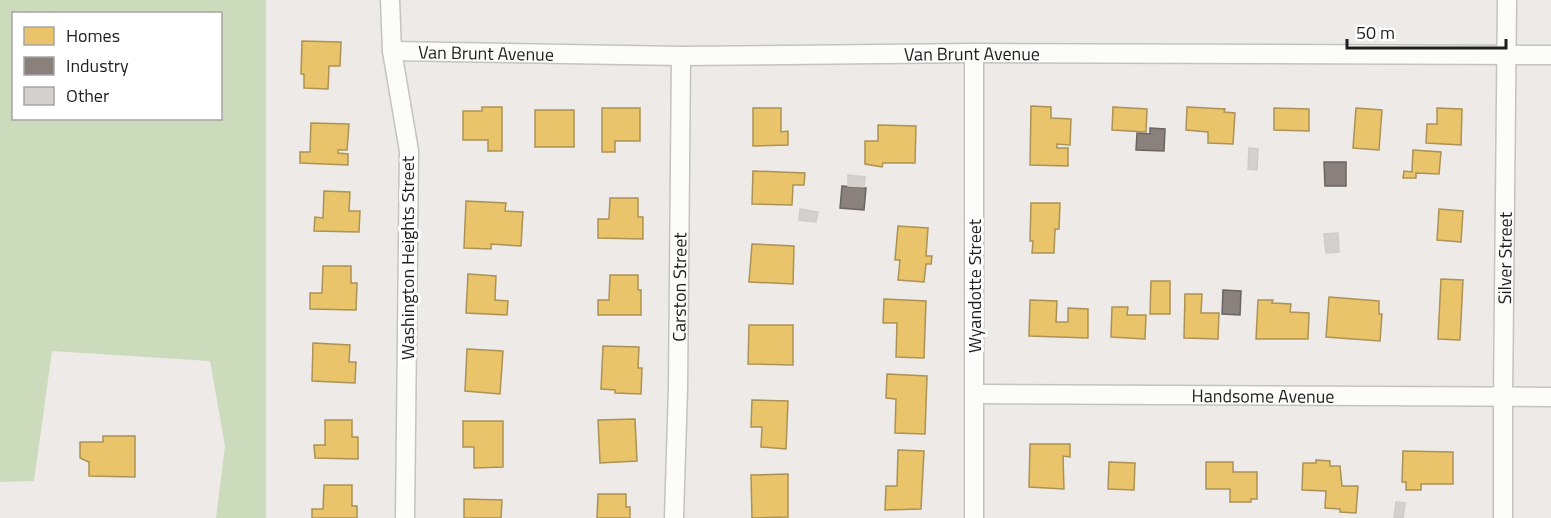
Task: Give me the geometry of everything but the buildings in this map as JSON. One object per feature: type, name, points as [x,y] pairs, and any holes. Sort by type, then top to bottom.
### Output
[{"type":"street","name":"Washington Heights Street","points":[[390,0],[392,51],[408,151],[405,518]]},
{"type":"street","name":"Silver Street","points":[[1503,518],[1507,0]]},
{"type":"street","name":"Van Brunt Avenue","points":[[392,51],[681,56],[974,53],[1551,55]]},
{"type":"street","name":"Wyandotte Street","points":[[974,53],[974,518]]},
{"type":"street","name":"Carston Street","points":[[674,518],[678,388],[681,56]]},
{"type":"street","name":"Handsome Avenue","points":[[975,394],[1551,397]]},
{"type":"green space","points":[[0,0],[266,0],[266,518],[216,518],[225,446],[210,361],[52,351],[34,481],[0,482]]}]
